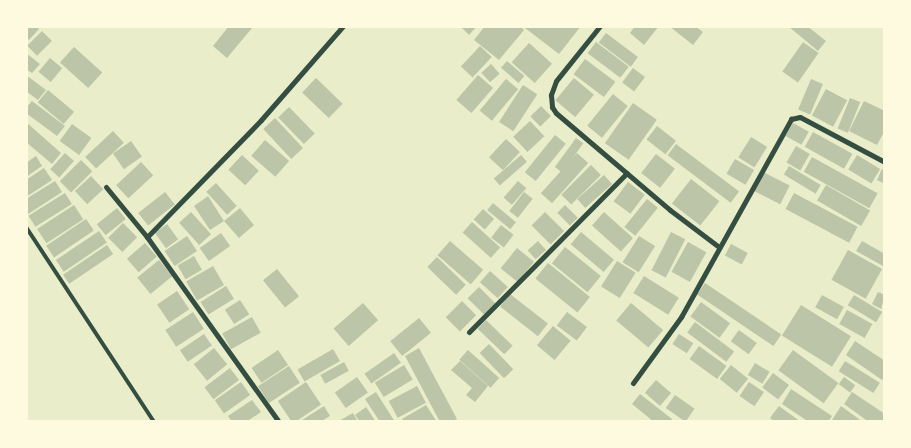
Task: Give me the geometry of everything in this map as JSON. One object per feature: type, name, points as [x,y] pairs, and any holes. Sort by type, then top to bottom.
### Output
[{"type":"street","points":[[147,237],[261,120],[343,26]]},
{"type":"street","points":[[600,26],[556,81],[551,101],[556,113],[719,247]]},
{"type":"street","points":[[633,383],[680,317],[786,127],[796,117],[800,117],[885,162]]},
{"type":"street","points":[[469,332],[627,173]]},
{"type":"street","points":[[106,187],[147,237],[279,422]]},
{"type":"lane","points":[[26,227],[154,422]]},
{"type":"building","points":[[26,26],[36,26],[39,29],[29,40],[26,37]]},
{"type":"building","points":[[229,26],[252,28],[227,58],[213,46]]},
{"type":"building","points":[[460,26],[477,26],[469,35]]},
{"type":"building","points":[[485,26],[520,26],[524,30],[499,60],[474,40]]},
{"type":"building","points":[[526,26],[581,26],[559,54],[525,28]]},
{"type":"building","points":[[635,26],[659,26],[644,45],[630,33]]},
{"type":"building","points":[[669,26],[695,26],[703,32],[693,45]]},
{"type":"building","points":[[788,26],[807,26],[826,41],[818,51]]},
{"type":"building","points":[[42,31],[52,41],[37,56],[27,46]]},
{"type":"building","points":[[606,33],[638,57],[631,67],[599,43]]},
{"type":"building","points":[[596,42],[629,67],[620,78],[588,53]]},
{"type":"building","points":[[803,42],[819,53],[798,82],[782,71]]},
{"type":"building","points":[[529,43],[552,64],[535,83],[512,62]]},
{"type":"building","points":[[480,46],[492,57],[473,77],[461,66]]},
{"type":"building","points":[[74,47],[102,72],[88,88],[60,63]]},
{"type":"building","points":[[26,53],[40,64],[32,73],[26,69]]},
{"type":"building","points":[[50,58],[62,68],[51,82],[38,72]]},
{"type":"building","points":[[585,59],[615,82],[604,97],[574,74]]},
{"type":"building","points":[[507,61],[524,76],[518,83],[501,68]]},
{"type":"building","points":[[491,64],[500,74],[490,82],[481,73]]},
{"type":"building","points":[[633,68],[645,77],[634,91],[622,82]]},
{"type":"building","points":[[26,75],[46,90],[38,100],[26,91]]},
{"type":"building","points":[[478,75],[493,88],[471,113],[456,100]]},
{"type":"building","points":[[316,78],[343,104],[329,118],[302,92]]},
{"type":"building","points":[[574,78],[594,95],[575,117],[555,100]]},
{"type":"building","points":[[506,79],[518,89],[492,121],[480,110]]},
{"type":"building","points":[[811,79],[823,84],[810,114],[798,109]]},
{"type":"building","points":[[523,85],[537,94],[513,131],[499,122]]},
{"type":"building","points":[[826,89],[847,100],[833,127],[812,115]]},
{"type":"building","points":[[48,90],[74,112],[64,124],[38,102]]},
{"type":"building","points":[[613,94],[628,106],[602,138],[587,126]]},
{"type":"building","points":[[850,98],[860,102],[848,133],[838,129]]},
{"type":"building","points":[[32,101],[65,126],[57,136],[26,113],[26,108]]},
{"type":"building","points":[[864,101],[885,111],[885,130],[877,145],[849,131]]},
{"type":"building","points":[[633,103],[657,120],[629,160],[605,143]]},
{"type":"building","points":[[541,106],[551,116],[540,127],[530,117]]},
{"type":"building","points":[[289,107],[315,134],[304,144],[278,117]]},
{"type":"building","points":[[275,118],[303,148],[291,159],[263,129]]},
{"type":"building","points":[[530,121],[544,136],[528,152],[513,137]]},
{"type":"building","points":[[26,122],[61,153],[52,164],[26,142]]},
{"type":"building","points":[[793,123],[809,132],[801,145],[786,136]]},
{"type":"building","points":[[72,124],[91,138],[79,155],[60,141]]},
{"type":"building","points":[[657,126],[676,141],[665,154],[647,139]]},
{"type":"building","points":[[113,131],[124,143],[96,169],[85,157]]},
{"type":"building","points":[[813,132],[852,154],[844,169],[805,147]]},
{"type":"building","points":[[555,135],[566,144],[536,181],[525,172]]},
{"type":"building","points":[[751,137],[767,147],[754,167],[738,157]]},
{"type":"building","points":[[576,138],[583,143],[562,172],[555,167]]},
{"type":"building","points":[[506,139],[520,152],[503,170],[489,157]]},
{"type":"building","points":[[265,140],[289,161],[275,177],[251,156]]},
{"type":"building","points":[[131,141],[142,157],[124,169],[113,154]]},
{"type":"building","points":[[676,144],[739,192],[731,203],[668,155]]},
{"type":"building","points":[[796,146],[810,154],[800,170],[786,162]]},
{"type":"building","points":[[65,153],[74,161],[59,177],[50,169]]},
{"type":"building","points":[[577,153],[588,163],[552,203],[541,193]]},
{"type":"building","points":[[656,154],[675,169],[660,188],[641,173]]},
{"type":"building","points":[[242,155],[259,171],[245,185],[228,170]]},
{"type":"building","points":[[521,155],[527,162],[500,185],[494,179]]},
{"type":"building","points":[[857,155],[880,169],[871,183],[848,170]]},
{"type":"building","points":[[36,156],[42,166],[26,177],[26,163]]},
{"type":"building","points":[[812,157],[878,193],[869,208],[804,172]]},
{"type":"building","points":[[735,159],[754,170],[746,185],[726,174]]},
{"type":"building","points":[[81,160],[92,171],[71,193],[60,181]]},
{"type":"building","points":[[141,162],[153,175],[128,198],[116,185]]},
{"type":"building","points":[[591,165],[601,175],[571,205],[561,195]]},
{"type":"building","points":[[789,166],[821,185],[816,194],[784,175]]},
{"type":"building","points":[[44,168],[52,180],[26,197],[26,180]]},
{"type":"building","points":[[882,169],[885,170],[885,184],[877,180]]},
{"type":"building","points":[[763,172],[790,186],[780,204],[753,191]]},
{"type":"building","points":[[604,175],[612,184],[585,208],[577,199]]},
{"type":"building","points":[[91,176],[103,189],[87,204],[75,191]]},
{"type":"building","points":[[691,179],[719,201],[700,226],[672,203]]},
{"type":"building","points":[[55,181],[62,192],[28,214],[26,199]]},
{"type":"building","points":[[518,181],[526,188],[512,205],[504,198]]},
{"type":"building","points":[[628,182],[645,195],[630,214],[614,201]]},
{"type":"building","points":[[216,183],[237,206],[227,215],[206,192]]},
{"type":"building","points":[[826,185],[870,211],[861,226],[817,201]]},
{"type":"building","points":[[165,192],[175,205],[148,226],[138,213]]},
{"type":"building","points":[[524,192],[533,199],[518,218],[509,211]]},
{"type":"building","points":[[65,193],[72,204],[35,227],[29,216]]},
{"type":"building","points":[[794,193],[858,227],[849,243],[786,209]]},
{"type":"building","points":[[208,196],[224,221],[210,230],[194,206]]},
{"type":"building","points":[[647,199],[658,208],[635,236],[624,227]]},
{"type":"building","points":[[493,203],[516,222],[510,229],[487,210]]},
{"type":"building","points":[[74,205],[83,219],[46,243],[37,229]]},
{"type":"building","points":[[565,205],[578,218],[570,226],[557,213]]},
{"type":"building","points":[[117,208],[126,219],[106,235],[97,224]]},
{"type":"building","points":[[240,208],[254,225],[239,238],[224,221]]},
{"type":"building","points":[[483,209],[494,219],[485,229],[474,219]]},
{"type":"building","points":[[191,212],[211,234],[199,245],[179,223]]},
{"type":"building","points":[[545,212],[564,231],[551,245],[532,225]]},
{"type":"building","points":[[604,212],[633,238],[621,251],[592,225]]},
{"type":"building","points":[[86,219],[94,231],[54,257],[46,246]]},
{"type":"building","points":[[472,222],[500,247],[491,258],[463,232]]},
{"type":"building","points":[[123,223],[137,237],[122,252],[108,238]]},
{"type":"building","points":[[167,224],[178,239],[166,248],[155,233]]},
{"type":"building","points":[[501,225],[514,235],[504,247],[491,238]]},
{"type":"building","points":[[99,231],[107,243],[64,272],[56,260]]},
{"type":"building","points":[[581,232],[614,260],[604,272],[571,244]]},
{"type":"building","points":[[671,232],[685,239],[666,278],[651,270]]},
{"type":"building","points":[[221,233],[230,246],[209,261],[200,248]]},
{"type":"building","points":[[187,236],[197,251],[175,266],[165,251]]},
{"type":"building","points":[[639,236],[655,246],[639,272],[623,262]]},
{"type":"building","points":[[450,241],[483,270],[471,284],[438,255]]},
{"type":"building","points":[[538,241],[546,250],[536,259],[528,250]]},
{"type":"building","points":[[862,241],[885,254],[885,267],[856,251]]},
{"type":"building","points":[[688,242],[706,252],[690,282],[672,272]]},
{"type":"building","points":[[145,243],[157,257],[139,272],[127,259]]},
{"type":"building","points":[[731,244],[748,253],[742,264],[725,255]]},
{"type":"building","points":[[107,245],[113,254],[69,284],[63,275]]},
{"type":"building","points":[[565,247],[601,276],[588,292],[552,263]]},
{"type":"building","points":[[517,248],[534,262],[518,282],[501,268]]},
{"type":"building","points":[[848,250],[882,269],[866,299],[832,280]]},
{"type":"building","points":[[194,256],[202,270],[186,279],[178,266]]},
{"type":"building","points":[[437,257],[466,285],[456,295],[427,267]]},
{"type":"building","points":[[159,260],[172,276],[150,294],[137,278]]},
{"type":"building","points":[[617,261],[636,273],[620,298],[601,286]]},
{"type":"building","points":[[548,263],[590,297],[577,313],[535,279]]},
{"type":"building","points":[[213,266],[224,285],[197,301],[186,282]]},
{"type":"building","points":[[277,269],[299,296],[285,308],[263,280]]},
{"type":"building","points":[[490,271],[508,287],[498,298],[480,282]]},
{"type":"building","points":[[644,276],[679,298],[668,315],[633,293]]},
{"type":"building","points":[[705,283],[781,334],[773,346],[697,295]]},
{"type":"building","points":[[226,286],[234,299],[209,315],[201,302]]},
{"type":"building","points":[[479,287],[495,303],[484,315],[468,298]]},
{"type":"building","points":[[177,291],[189,309],[169,323],[157,304]]},
{"type":"building","points":[[878,292],[885,295],[881,309],[872,304]]},
{"type":"building","points":[[510,294],[548,324],[538,336],[500,307]]},
{"type":"building","points":[[822,295],[844,307],[837,319],[815,307]]},
{"type":"building","points":[[854,295],[882,312],[876,322],[848,305]]},
{"type":"building","points":[[240,300],[249,314],[234,324],[225,310]]},
{"type":"building","points":[[462,301],[476,315],[460,331],[446,317]]},
{"type":"building","points":[[701,302],[730,323],[720,338],[690,317]]},
{"type":"building","points":[[363,303],[378,320],[349,346],[334,329]]},
{"type":"building","points":[[631,303],[663,330],[648,348],[616,321]]},
{"type":"building","points":[[801,305],[851,336],[832,367],[782,336]]},
{"type":"building","points":[[847,310],[872,324],[865,338],[839,324]]},
{"type":"building","points":[[193,312],[204,329],[176,347],[165,330]]},
{"type":"building","points":[[567,312],[587,327],[577,341],[557,326]]},
{"type":"building","points":[[252,317],[261,333],[231,349],[222,333]]},
{"type":"building","points":[[419,318],[431,333],[402,356],[390,341]]},
{"type":"building","points":[[486,320],[513,346],[504,354],[478,329]]},
{"type":"building","points":[[695,322],[734,351],[726,362],[687,332]]},
{"type":"building","points":[[553,326],[571,341],[555,360],[537,345]]},
{"type":"building","points":[[739,330],[757,343],[749,354],[731,341]]},
{"type":"building","points":[[204,334],[212,346],[188,362],[180,350]]},
{"type":"building","points":[[679,334],[693,343],[687,353],[672,344]]},
{"type":"building","points":[[855,341],[885,361],[885,376],[882,380],[846,355]]},
{"type":"building","points":[[489,344],[513,369],[504,378],[480,353]]},
{"type":"building","points":[[699,346],[727,366],[717,379],[690,359]]},
{"type":"building","points":[[214,348],[227,364],[207,381],[194,364]]},
{"type":"building","points":[[419,348],[457,419],[452,422],[440,422],[405,356]]},
{"type":"building","points":[[333,349],[340,361],[304,382],[297,370]]},
{"type":"building","points":[[278,350],[288,365],[262,383],[251,368]]},
{"type":"building","points":[[468,350],[499,378],[491,388],[459,360]]},
{"type":"building","points":[[793,350],[838,383],[824,403],[778,370]]},
{"type":"building","points":[[394,353],[401,363],[371,383],[365,374]]},
{"type":"building","points":[[460,361],[488,386],[475,402],[466,395],[472,388],[451,370]]},
{"type":"building","points":[[845,361],[880,383],[873,393],[839,371]]},
{"type":"building","points":[[344,362],[349,371],[325,384],[320,375]]},
{"type":"building","points":[[755,363],[770,372],[762,384],[748,375]]},
{"type":"building","points":[[404,365],[413,380],[384,397],[375,383]]},
{"type":"building","points":[[731,365],[748,379],[737,393],[720,379]]},
{"type":"building","points":[[289,366],[300,383],[269,403],[258,386]]},
{"type":"building","points":[[230,368],[239,380],[213,399],[204,387]]},
{"type":"building","points":[[773,373],[789,385],[778,399],[762,387]]},
{"type":"building","points":[[357,377],[368,393],[346,408],[335,392]]},
{"type":"building","points":[[844,377],[855,385],[850,393],[839,384]]},
{"type":"building","points":[[656,380],[671,393],[660,406],[645,393]]},
{"type":"building","points":[[241,382],[250,395],[224,413],[215,400]]},
{"type":"building","points":[[306,382],[321,404],[295,422],[292,422],[278,401]]},
{"type":"building","points":[[749,382],[764,392],[754,406],[739,396]]},
{"type":"building","points":[[417,386],[426,403],[398,418],[389,401]]},
{"type":"building","points":[[791,389],[832,416],[828,422],[809,422],[782,404]]},
{"type":"building","points":[[376,392],[395,422],[380,422],[365,399]]},
{"type":"building","points":[[852,392],[885,414],[885,422],[869,422],[844,404]]},
{"type":"building","points":[[640,394],[672,419],[670,422],[654,422],[632,404]]},
{"type":"building","points":[[675,395],[695,409],[685,422],[666,408]]},
{"type":"building","points":[[252,400],[261,412],[246,422],[232,422],[228,416]]},
{"type":"building","points":[[426,405],[437,422],[404,422],[402,419]]},
{"type":"building","points":[[324,406],[330,416],[320,422],[299,422]]},
{"type":"building","points":[[779,406],[801,422],[776,422],[770,418]]},
{"type":"building","points":[[841,406],[863,422],[835,422],[832,420]]},
{"type":"building","points":[[366,407],[376,422],[360,422],[355,415]]},
{"type":"building","points":[[353,413],[358,422],[337,422]]}]
